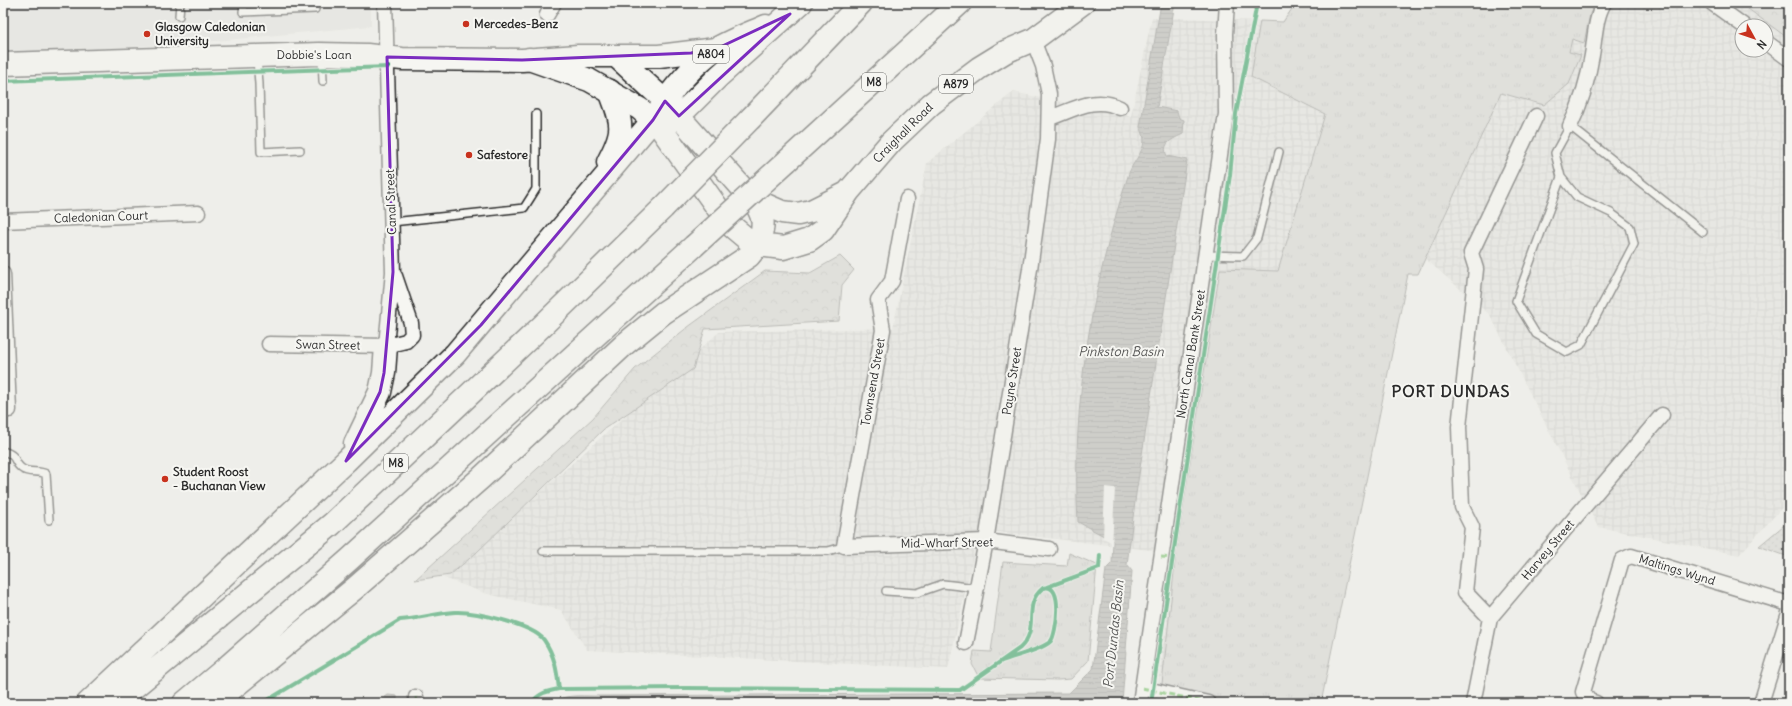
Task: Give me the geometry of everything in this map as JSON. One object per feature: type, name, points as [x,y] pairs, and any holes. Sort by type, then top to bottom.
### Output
[{"type":"main road","name":"M8","points":[[115,703],[332,524],[542,326],[663,208],[861,3]]},
{"type":"main road","name":"M8","points":[[184,703],[227,668],[350,559],[960,3]]},
{"type":"main road","name":"Craighall Road","points":[[657,124],[729,224],[747,238],[753,250],[783,248],[809,240],[823,230],[849,191],[891,142],[931,104],[979,68],[1005,52],[1033,40],[1083,3]]},
{"type":"main road","name":"Dobbie's Loan","points":[[529,59],[573,74],[610,91],[640,109],[657,124],[672,108],[719,76],[796,8]]},
{"type":"main road","name":"Dobbie's Loan","points":[[672,108],[688,74],[716,49],[796,8]]},
{"type":"main road","name":"Dobbie's Loan","points":[[3,64],[322,54],[367,55],[402,59],[529,59],[578,56],[659,56],[716,49]]},
{"type":"main road","name":"A879","points":[[617,57],[672,108]]},
{"type":"main road","points":[[592,192],[618,143],[621,133],[617,110],[610,91]]},
{"type":"main road","name":"Craighall Road","points":[[672,108],[752,199],[782,212],[798,214],[811,211],[849,191]]},
{"type":"main road","points":[[88,703],[346,461],[455,354],[592,192],[657,124]]},
{"type":"main road","points":[[212,703],[234,687],[354,589],[481,478],[625,344],[664,313],[753,250],[761,235],[763,216],[752,199]]},
{"type":"main road","points":[[346,461],[380,392],[384,373],[386,346]]},
{"type":"street","name":"Canal Street","points":[[385,3],[393,272],[386,346]]},
{"type":"street","name":"North Canal Bank Street","points":[[1140,703],[1226,114],[1225,34],[1227,3]]},
{"type":"street","points":[[1570,126],[1579,108],[1584,93],[1592,56],[1598,16],[1604,3]]},
{"type":"street","points":[[1712,3],[1734,19]]},
{"type":"street","name":"Payne Street","points":[[966,643],[986,540],[1030,269],[1050,118],[1050,94],[1033,40]]},
{"type":"street","points":[[1774,48],[1789,59]]},
{"type":"street","points":[[1050,118],[1086,104],[1103,102],[1120,108]]},
{"type":"street","points":[[1490,618],[1465,592],[1472,527],[1462,508],[1459,427],[1476,268],[1471,253],[1536,116]]},
{"type":"street","name":"Townsend Street","points":[[845,546],[883,330],[878,300],[892,281],[907,199]]},
{"type":"street","name":"Caledonian Court","points":[[3,221],[198,213]]},
{"type":"street","name":"Swan Street","points":[[269,344],[386,346],[406,341],[412,335],[411,323],[393,272]]},
{"type":"street","points":[[3,274],[6,410]]},
{"type":"street","name":"Harvey Street","points":[[1473,703],[1490,618],[1662,415]]},
{"type":"street","name":"Mid-Wharf Street","points":[[845,546],[986,540],[1050,549]]},
{"type":"street","name":"Maltings Wynd","points":[[1596,703],[1589,701],[1583,692],[1622,560],[1631,556],[1789,604]]},
{"type":"street","points":[[1761,703],[1789,613]]},
{"type":"street","points":[[1142,688],[1208,703]]},
{"type":"lane","points":[[179,16],[180,3]]},
{"type":"lane","points":[[244,3],[243,12],[315,9]]},
{"type":"lane","points":[[322,54],[323,81]]},
{"type":"lane","points":[[256,55],[259,84],[261,152],[300,150]]},
{"type":"lane","points":[[392,222],[524,208],[536,189],[536,114]]},
{"type":"lane","points":[[1561,177],[1516,301],[1536,334],[1567,352],[1581,345],[1634,244],[1630,227],[1611,213],[1576,197],[1561,177],[1556,153],[1570,126],[1703,232]]},
{"type":"lane","points":[[1206,255],[1243,256],[1257,238],[1279,152]]},
{"type":"lane","points":[[3,451],[16,458],[20,468],[28,471],[39,471],[46,474],[49,520]]},
{"type":"lane","points":[[542,551],[828,551],[845,546]]},
{"type":"lane","points":[[886,591],[917,593],[943,584],[977,588]]},
{"type":"highlighted area","points":[[790,14],[679,116],[665,101],[653,120],[481,325],[346,461],[380,392],[384,373],[393,272],[387,57],[522,60],[691,53],[716,49]]},
{"type":"shaded area","name":"Glasgow Caledonian University","points":[[3,3],[371,3],[371,26],[195,43],[3,55]]},
{"type":"shaded area","points":[[1296,3],[1740,3],[1760,18],[1734,18],[1734,58],[1774,58],[1774,28],[1789,39],[1789,500],[1739,555],[1598,527],[1490,315],[1384,223],[1279,703],[1155,703],[1176,553],[979,530],[948,669],[587,650],[561,610],[487,594],[444,578],[719,332],[893,328],[927,163],[1013,92],[1131,116],[1152,17],[1282,22]]},
{"type":"green space","points":[[1296,3],[1595,3],[1590,14],[1584,43],[1572,39],[1569,52],[1581,55],[1569,84],[1544,105],[1501,93],[1418,274],[1408,274],[1321,703],[1160,703],[1176,553],[1220,269],[1278,271],[1325,114],[1251,77],[1260,21],[1283,22]]},
{"type":"green space","points":[[1740,3],[1789,3],[1789,39],[1774,28],[1774,18],[1760,18]]},
{"type":"green space","points":[[840,256],[854,270],[842,285],[839,321],[705,329],[693,369],[604,429],[476,553],[450,575],[415,580],[593,418],[635,369],[684,330],[765,271],[810,273]]},
{"type":"green space","points":[[1789,521],[1789,557],[1759,546]]},
{"type":"green space","points":[[1069,553],[1097,565],[1088,661],[1071,679],[979,678],[972,664],[974,651],[991,652],[1003,562],[1067,566]]},
{"type":"water","name":"Pinkston Basin","points":[[1161,3],[1175,3],[1157,107],[1177,111],[1179,118],[1184,120],[1183,134],[1169,142],[1166,152],[1167,156],[1187,160],[1136,494],[1127,565],[1132,571],[1122,703],[552,703],[561,698],[578,696],[1069,693],[1093,669],[1106,569],[1112,563],[1113,541],[1078,522],[1077,477],[1081,389],[1087,345],[1104,258],[1129,173],[1143,146],[1144,140],[1140,127]]},
{"type":"water","points":[[388,695],[397,696],[397,703],[377,703]]},
{"type":"pier","points":[[1105,487],[1115,488],[1112,547],[1111,542],[1103,538]]},
{"type":"marked path","points":[[1161,557],[1173,558]]},
{"type":"marked path","points":[[1142,688],[1208,703]]},
{"type":"marked path","points":[[416,697],[417,703]]},
{"type":"cycle path","points":[[1151,703],[1230,175],[1236,114],[1257,3]]},
{"type":"cycle path","points":[[3,81],[388,67]]},
{"type":"cycle path","points":[[1047,587],[1099,568],[1100,555]]},
{"type":"cycle path","points":[[532,703],[540,695],[559,689],[685,688],[960,690],[1020,648],[1029,633],[1033,602],[1043,588],[1050,588],[1054,592],[1057,600],[1055,629],[1051,641],[1035,650],[1002,661]]},
{"type":"cycle path","points":[[263,703],[400,620],[455,612],[489,616],[516,624],[538,634],[548,646],[553,658],[559,689]]},
{"type":"place","name":"Mercedes-Benz","points":[[466,24]]},
{"type":"place","name":"Glasgow Caledonian University","points":[[147,34]]},
{"type":"place","name":"Safestore","points":[[469,155]]},
{"type":"place","name":"Student Roost - Buchanan View","points":[[165,479]]},
{"type":"district","name":"PORT DUNDAS","points":[[1451,391]]},
{"type":"water label","name":"Port Dundas Basin","points":[[1113,634]]}]
